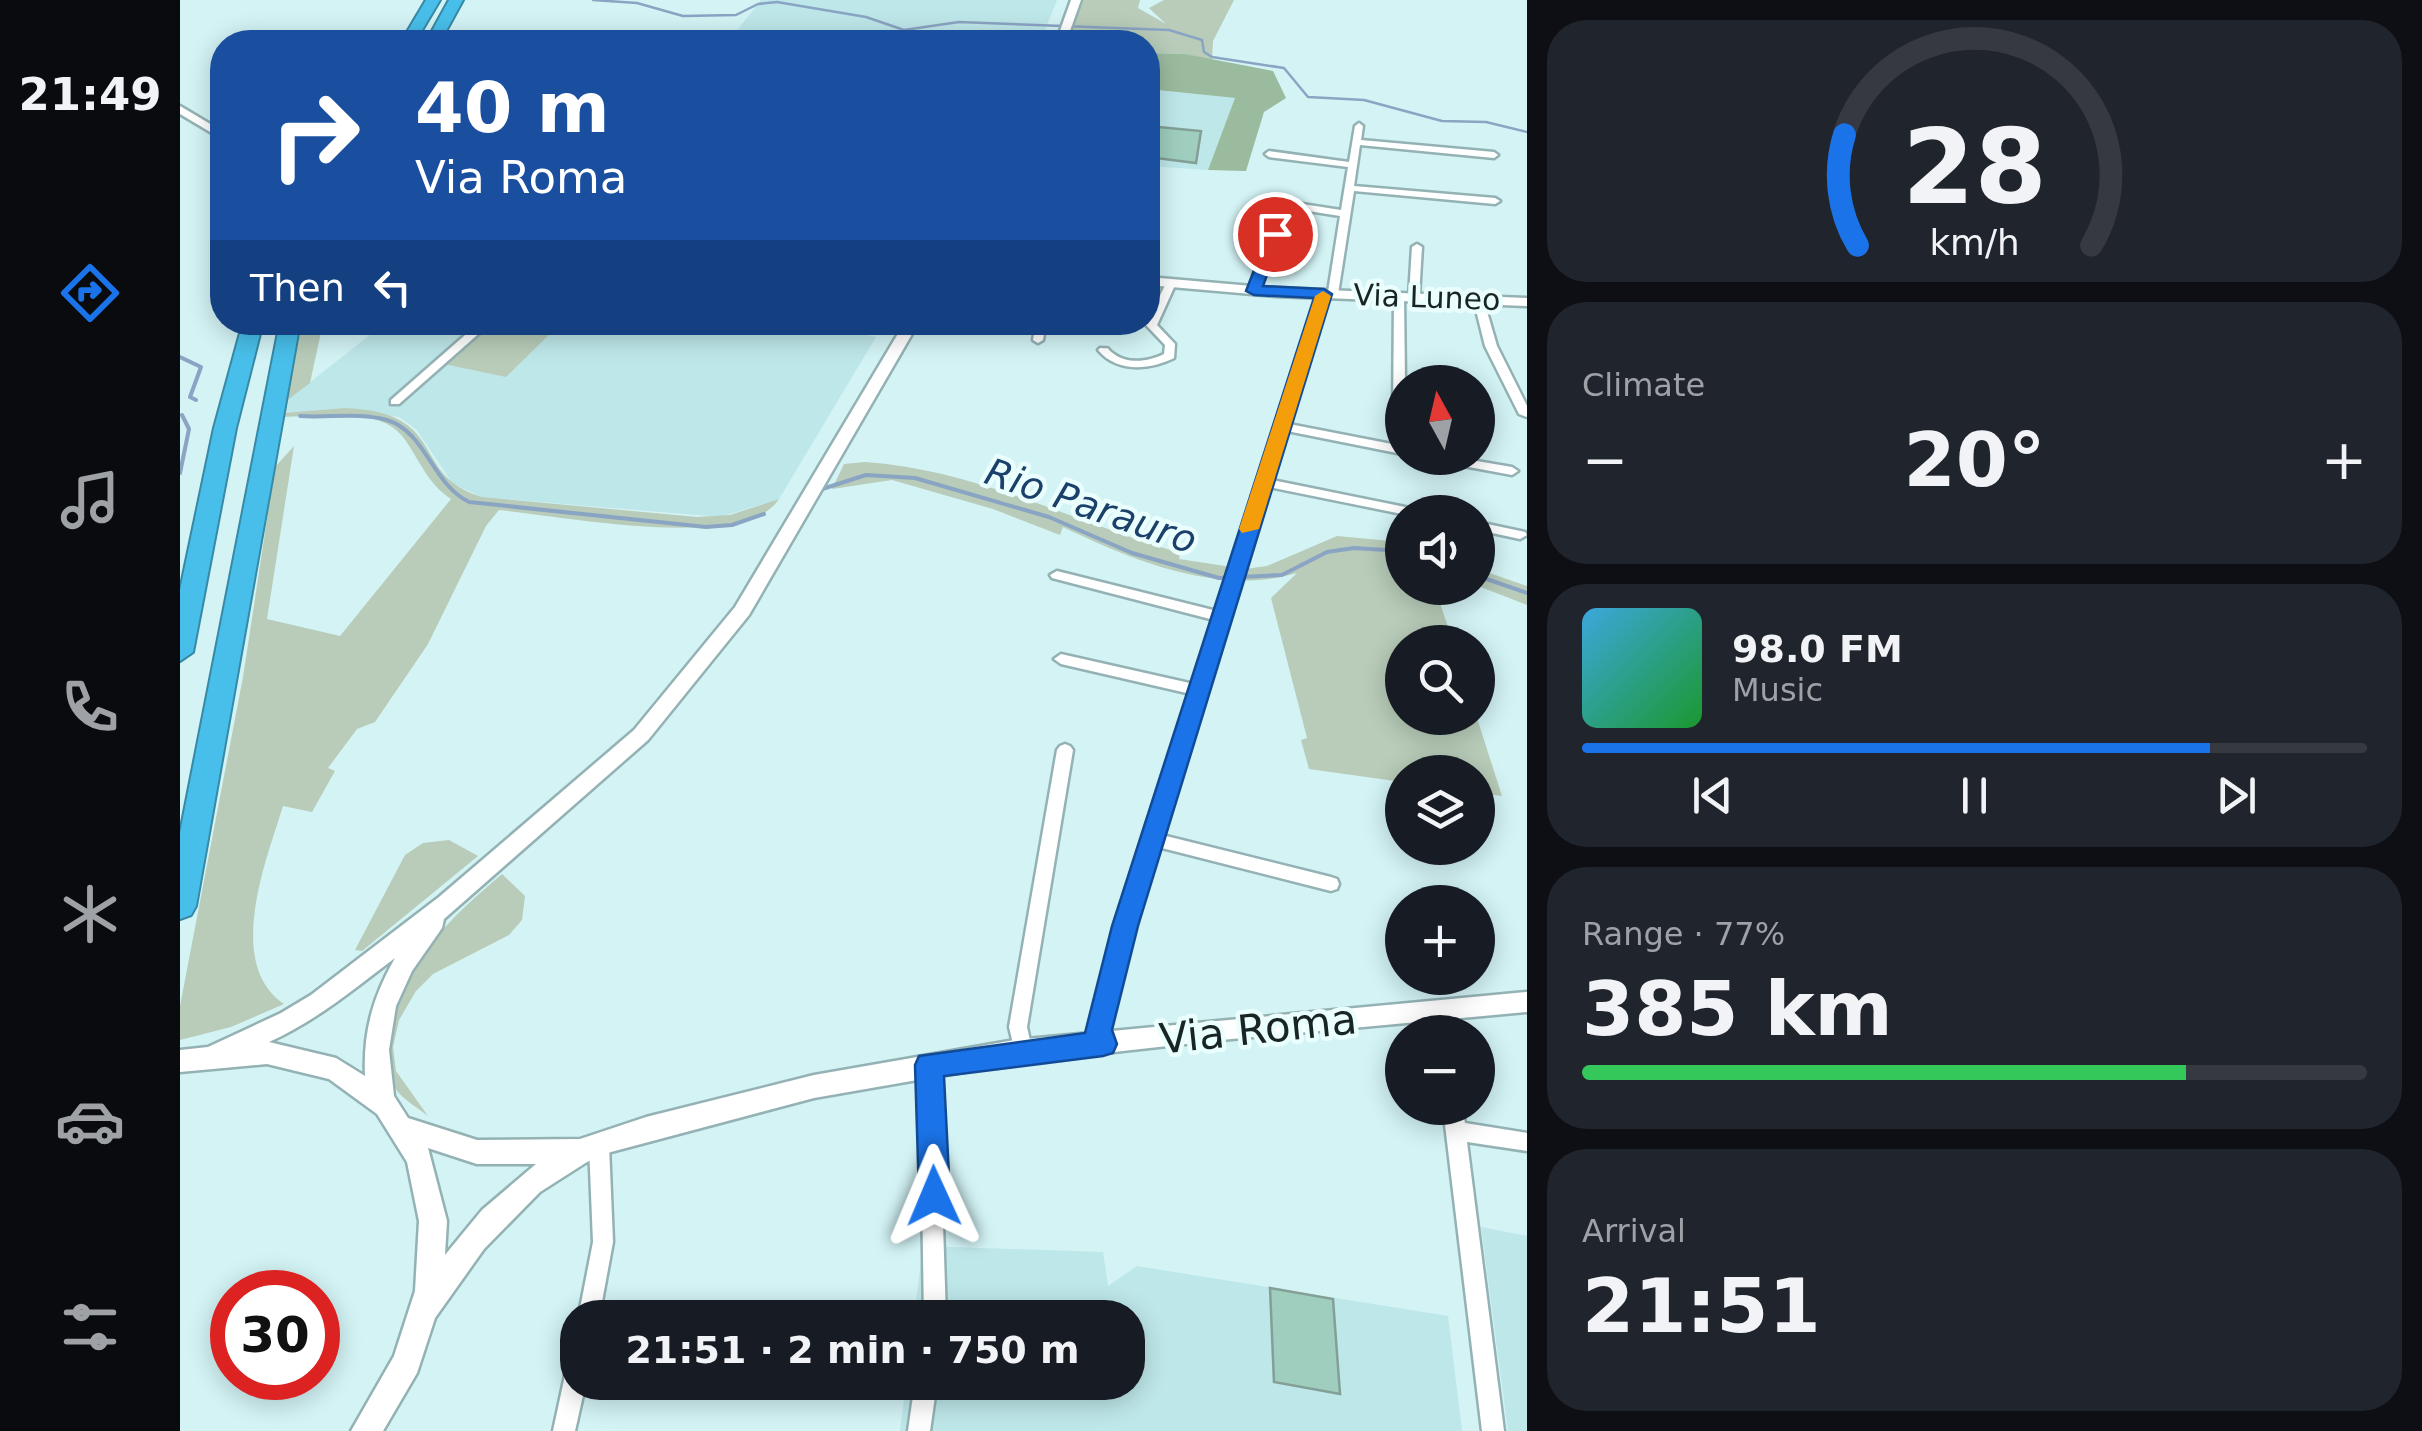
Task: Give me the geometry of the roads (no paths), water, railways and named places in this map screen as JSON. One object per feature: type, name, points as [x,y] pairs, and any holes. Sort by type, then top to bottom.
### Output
[{"type":"highway","points":[[415,30],[433,0]]},
{"type":"highway","points":[[440,30],[456,0]]},
{"type":"highway","points":[[180,652],[224,428],[249,335]]},
{"type":"highway","points":[[180,906],[287,335]]},
{"type":"main road","points":[[1066,30],[1076,0]]},
{"type":"main road","points":[[180,109],[210,128]]},
{"type":"main road","name":"Via Luneo","points":[[1160,283],[1254,291],[1527,302]]},
{"type":"main road","points":[[218,1054],[290,1021],[320,1002],[448,904],[598,777],[653,723],[711,654],[769,568],[901,335]]},
{"type":"main road","points":[[382,1102],[374,1053],[384,1001],[412,949],[448,904]]},
{"type":"main road","name":"Via Roma","points":[[1472,1015],[1527,1002]]},
{"type":"main road","name":"Via Roma","points":[[590,1148],[796,1090],[929,1065],[1103,1044],[1385,1026]]},
{"type":"main road","points":[[180,1060],[265,1051],[310,1059],[350,1079],[382,1102],[406,1129],[428,1179],[436,1225],[436,1258],[426,1306],[401,1374],[366,1431]]},
{"type":"main road","points":[[406,1129],[490,1154],[590,1148]]},
{"type":"main road","points":[[426,1306],[466,1245],[500,1206],[590,1148]]},
{"type":"street","points":[[1103,1044],[1098,1030],[1125,926],[1263,482],[1328,294],[1346,214],[1359,126]]},
{"type":"street","points":[[1357,142],[1494,155]]},
{"type":"street","points":[[1269,154],[1354,165]]},
{"type":"street","points":[[1350,188],[1495,201]]},
{"type":"street","points":[[1264,200],[1346,214]]},
{"type":"street","points":[[1254,291],[1275,234]]},
{"type":"street","points":[[1402,365],[1406,296],[1417,247]]},
{"type":"street","points":[[1160,307],[1171,284]]},
{"type":"street","points":[[1478,298],[1491,346],[1525,414]]},
{"type":"street","points":[[1104,350],[1111,358],[1142,364],[1170,356],[1172,346],[1160,334]]},
{"type":"street","points":[[396,402],[472,335]]},
{"type":"street","points":[[1038,340],[1039,335]]},
{"type":"street","points":[[1282,426],[1385,447]]},
{"type":"street","points":[[1495,468],[1512,471]]},
{"type":"street","points":[[1263,482],[1385,507]]},
{"type":"street","points":[[1495,530],[1520,535]]},
{"type":"street","points":[[1057,576],[1222,617]]},
{"type":"street","points":[[1061,659],[1200,691]]},
{"type":"street","points":[[1024,1054],[1018,1027],[1065,750]]},
{"type":"street","points":[[1154,840],[1331,884]]},
{"type":"street","points":[[929,1065],[935,1300]]},
{"type":"street","points":[[1456,1125],[1493,1431]]},
{"type":"street","points":[[1456,1130],[1527,1142]]},
{"type":"street","points":[[590,1148],[604,1242],[592,1300]]},
{"type":"street","points":[[564,1431],[571,1400]]},
{"type":"street","points":[[919,1431],[923,1400]]},
{"type":"waterway","points":[[593,0],[637,3],[683,16],[736,15],[758,4],[777,2],[866,17],[904,30],[959,22],[1169,30],[1202,40],[1204,52],[1212,57],[1284,68],[1308,97],[1364,100],[1442,121],[1486,122],[1527,132]]},
{"type":"waterway","name":"Rio Parauro","points":[[180,357],[201,367],[190,397],[196,400]]},
{"type":"waterway","points":[[180,473],[189,429],[182,415]]},
{"type":"waterway","name":"Rio Parauro","points":[[300,416],[366,416],[400,426],[420,446],[446,483],[469,502],[706,527],[732,525],[764,514]]},
{"type":"waterway","name":"Rio Parauro","points":[[819,490],[866,475],[915,478],[1049,517],[1132,553],[1219,578],[1282,575],[1327,552],[1354,548],[1385,550]]},
{"type":"waterway","name":"Rio Parauro","points":[[1495,582],[1527,593]]}]
